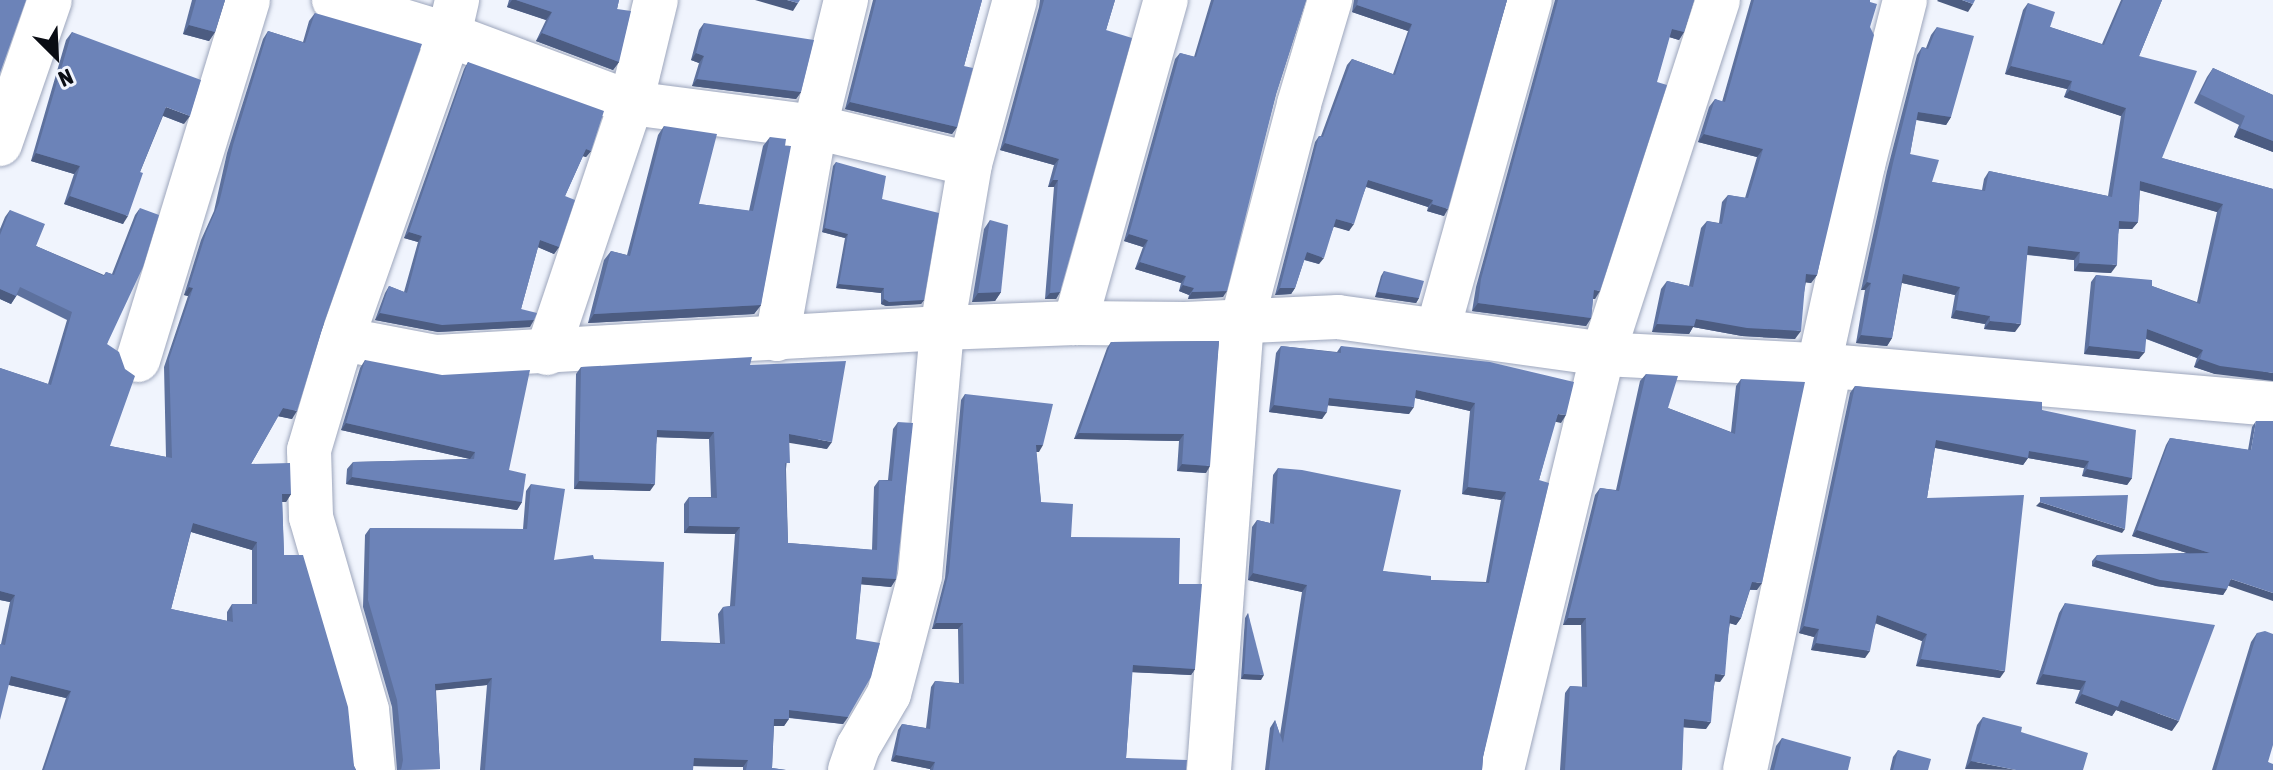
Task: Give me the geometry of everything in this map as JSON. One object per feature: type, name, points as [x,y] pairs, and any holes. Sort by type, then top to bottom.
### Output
[{"type":"street","points":[[0,144],[50,0]]},
{"type":"street","points":[[138,360],[248,0]]},
{"type":"street","points":[[334,0],[453,17],[631,103],[815,127],[970,164]]},
{"type":"street","points":[[547,353],[631,103],[656,0]]},
{"type":"street","points":[[777,339],[815,127],[846,0]]},
{"type":"street","points":[[850,770],[858,747],[889,694],[920,576],[942,328],[970,164],[1015,0]]},
{"type":"street","points":[[1075,323],[1166,0]]},
{"type":"street","points":[[1209,770],[1242,322],[1299,104],[1330,0]]},
{"type":"street","points":[[1438,329],[1530,0]]},
{"type":"street","points":[[1502,770],[1603,354],[1718,0]]},
{"type":"street","points":[[1745,770],[1863,165],[1905,0]]},
{"type":"street","points":[[373,770],[367,710],[311,517],[309,450],[342,339],[453,17]]},
{"type":"street","points":[[342,339],[436,357],[942,328],[1338,317],[1603,354],[1824,366],[2273,404]]},
{"type":"building","points":[[0,0],[26,0],[0,73]]},
{"type":"building","points":[[196,0],[225,0],[215,32],[189,25]]},
{"type":"building","points":[[516,0],[619,0],[617,9],[631,11],[619,62],[542,33],[552,12]]},
{"type":"building","points":[[876,0],[982,0],[964,66],[973,68],[957,127],[850,102]]},
{"type":"building","points":[[1044,0],[1115,0],[1106,30],[1132,38],[1060,292],[1050,293],[1058,180],[1053,180],[1059,159],[1005,143]]},
{"type":"building","points":[[1214,0],[1306,0],[1276,94],[1227,291],[1192,292],[1194,288],[1183,285],[1186,276],[1140,262],[1148,240],[1129,234],[1180,53],[1196,57]]},
{"type":"building","points":[[1358,0],[1507,0],[1448,209],[1432,204],[1433,200],[1368,180],[1354,224],[1336,219],[1324,258],[1307,252],[1295,288],[1280,288],[1319,136],[1323,137],[1352,59],[1395,75],[1412,24],[1357,5]]},
{"type":"building","points":[[1558,0],[1694,0],[1684,32],[1672,29],[1657,82],[1667,85],[1600,291],[1594,290],[1591,318],[1478,303],[1481,279]]},
{"type":"building","points":[[1754,0],[1870,0],[1877,4],[1870,27],[1874,35],[1817,275],[1806,274],[1801,331],[1747,328],[1696,319],[1694,326],[1657,324],[1667,281],[1693,287],[1707,221],[1722,224],[1728,195],[1748,198],[1763,149],[1704,134],[1715,99],[1725,102]]},
{"type":"building","points":[[2123,0],[2162,0],[2139,56],[2197,71],[2162,158],[2273,189],[2273,373],[2220,366],[2200,359],[2203,350],[2147,329],[2145,352],[2089,346],[2096,275],[2152,280],[2152,286],[2200,304],[2223,204],[2140,181],[2138,222],[2119,221],[2117,265],[2079,263],[2080,252],[2028,246],[2021,324],[1990,321],[1990,316],[1956,310],[1960,287],[1903,274],[1892,338],[1861,335],[1871,283],[1867,282],[1893,163],[1922,47],[1928,49],[1937,27],[1974,36],[1951,117],[1918,112],[1910,154],[1939,160],[1932,182],[1985,191],[1989,171],[2112,197],[2126,108],[2070,90],[2072,81],[2011,66],[2028,3],[2055,12],[2050,27],[2104,45]]},
{"type":"building","points":[[315,13],[422,44],[324,323],[297,411],[283,408],[251,464],[290,463],[291,494],[282,494],[284,555],[303,555],[348,707],[356,770],[44,770],[71,691],[11,676],[0,720],[0,644],[5,645],[15,595],[0,591],[0,368],[51,385],[72,312],[20,287],[16,296],[0,289],[0,235],[10,210],[45,224],[36,246],[104,276],[106,272],[114,275],[140,208],[159,215],[143,267],[107,344],[119,352],[125,369],[135,376],[110,446],[172,458],[169,359],[193,288],[189,287],[206,233],[219,203],[233,145],[268,31],[305,43]],"holes":[[[193,523],[257,542],[257,604],[232,604],[233,622],[171,609]]]},
{"type":"building","points":[[704,23],[814,40],[801,92],[697,79],[704,56],[696,53]]},
{"type":"building","points":[[72,32],[201,80],[190,116],[166,107],[140,172],[143,173],[128,216],[70,196],[80,166],[36,153]]},
{"type":"building","points":[[468,62],[604,111],[591,151],[586,149],[565,196],[575,200],[559,247],[540,240],[521,309],[537,313],[534,320],[442,325],[380,313],[389,286],[407,293],[422,236],[409,232]]},
{"type":"building","points":[[2213,68],[2273,95],[2273,141],[2240,128],[2245,116],[2200,94]]},
{"type":"building","points":[[664,126],[717,134],[699,204],[753,211],[770,137],[786,139],[785,146],[791,146],[761,305],[594,314],[611,251],[630,256]]},
{"type":"building","points":[[836,162],[886,176],[882,199],[939,213],[924,300],[889,302],[884,299],[884,288],[839,284],[848,234],[825,228]]},
{"type":"building","points":[[990,220],[1008,225],[1001,292],[978,293]]},
{"type":"building","points":[[1384,271],[1424,281],[1419,298],[1378,292]]},
{"type":"building","points":[[1219,341],[1210,466],[1182,464],[1184,434],[1079,433],[1111,342]]},
{"type":"building","points":[[1281,346],[1341,353],[1341,346],[1490,362],[1574,382],[1566,415],[1558,414],[1539,480],[1549,483],[1482,770],[1269,770],[1275,720],[1283,743],[1307,585],[1253,573],[1257,520],[1274,524],[1278,468],[1401,490],[1383,571],[1431,576],[1431,580],[1489,583],[1506,492],[1468,487],[1475,403],[1416,390],[1414,407],[1329,398],[1327,412],[1274,405]]},
{"type":"building","points":[[752,357],[750,365],[846,361],[832,442],[789,434],[790,463],[785,463],[788,543],[877,550],[879,480],[892,481],[898,422],[913,423],[896,579],[862,577],[856,639],[880,643],[871,677],[848,717],[789,710],[789,719],[774,719],[772,768],[786,770],[746,770],[748,760],[694,758],[693,770],[485,770],[492,678],[435,684],[440,769],[401,770],[403,760],[397,700],[368,600],[370,528],[527,529],[531,484],[565,489],[554,560],[593,555],[594,559],[664,562],[661,641],[725,644],[723,607],[735,606],[740,527],[689,526],[689,497],[717,498],[714,432],[657,430],[655,484],[579,481],[581,367]]},
{"type":"building","points":[[365,360],[442,375],[530,370],[509,470],[526,474],[522,502],[352,477],[353,462],[474,459],[475,452],[346,423]]},
{"type":"building","points":[[1646,374],[1678,376],[1668,408],[1735,434],[1741,379],[1805,382],[1762,583],[1752,582],[1741,618],[1730,615],[1725,675],[1715,674],[1711,722],[1684,719],[1682,770],[1565,770],[1570,686],[1587,687],[1586,618],[1568,618],[1600,488],[1619,491]]},
{"type":"building","points":[[1855,386],[2042,402],[2042,410],[2136,430],[2132,478],[2087,469],[2089,461],[2029,451],[2028,458],[1936,440],[1927,498],[2024,495],[2005,671],[1921,659],[1927,634],[1877,615],[1870,651],[1816,643],[1819,629],[1804,626]]},
{"type":"building","points":[[965,394],[1053,404],[1043,445],[1036,445],[1041,502],[1073,504],[1071,537],[1180,538],[1179,584],[1202,584],[1195,669],[1133,665],[1126,758],[1187,760],[1186,770],[933,770],[935,762],[896,755],[902,724],[930,729],[935,681],[964,684],[963,623],[936,623],[949,572]]},
{"type":"building","points":[[2256,421],[2273,421],[2273,593],[2231,579],[2227,589],[2160,580],[2096,560],[2097,555],[2210,553],[2137,530],[2170,438],[2251,450]]},
{"type":"building","points":[[2128,495],[2125,529],[2040,502],[2040,497]]},
{"type":"building","points":[[2065,603],[2215,625],[2179,721],[2121,700],[2118,707],[2082,694],[2086,681],[2043,674]]},
{"type":"building","points":[[1248,613],[1264,675],[1244,674]]},
{"type":"building","points":[[2265,631],[2273,634],[2273,745],[2268,762],[2273,764],[2273,770],[2216,770],[2257,633]]},
{"type":"building","points":[[1983,717],[2022,727],[2021,732],[2088,753],[2083,770],[2016,770],[1971,761]]},
{"type":"building","points":[[1782,738],[1851,757],[1848,770],[1774,770]]},
{"type":"building","points":[[1898,750],[1931,759],[1928,770],[1893,770]]}]
